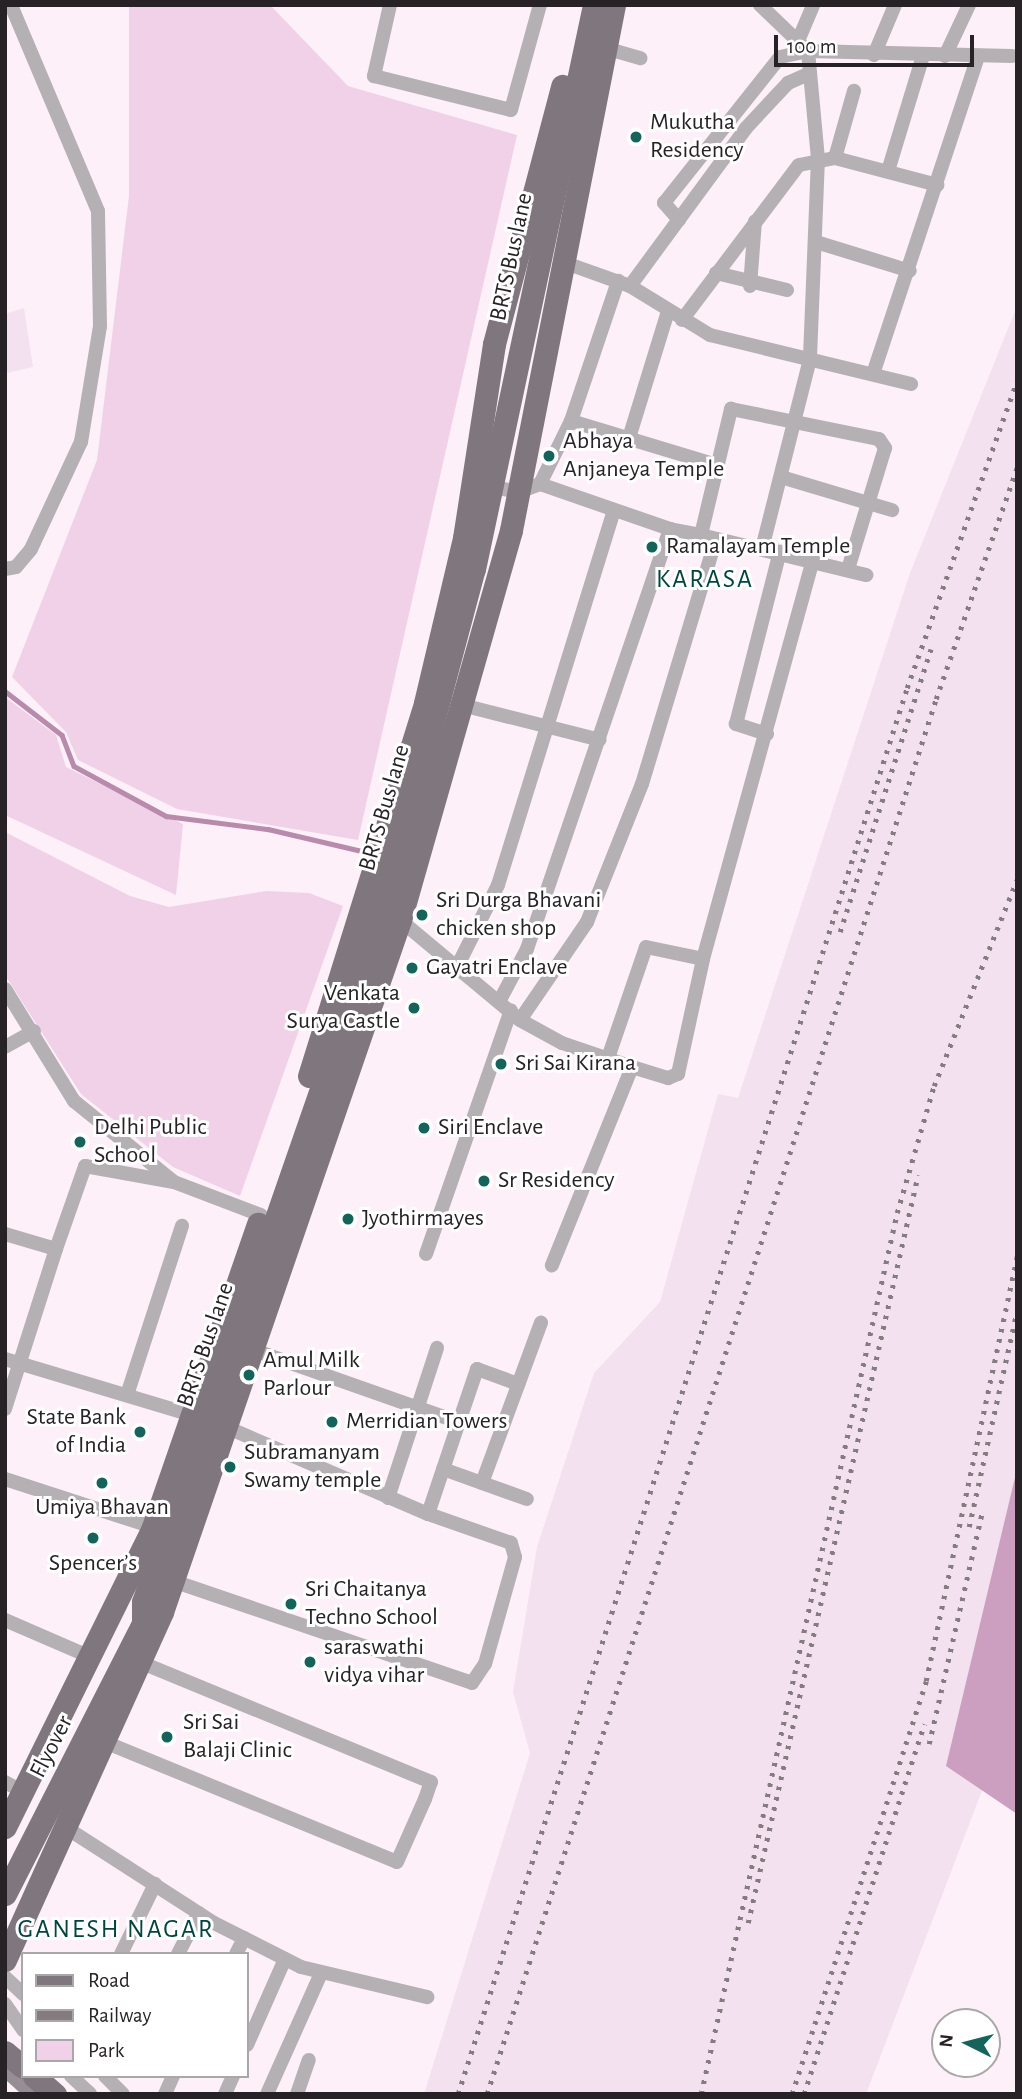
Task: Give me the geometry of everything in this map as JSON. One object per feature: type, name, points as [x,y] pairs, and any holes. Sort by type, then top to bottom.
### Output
[{"type":"main road","points":[[5,1960],[65,1827],[107,1743],[120,1656],[153,1527],[364,913],[425,704],[482,486],[495,344],[582,5]]},
{"type":"main road","name":"BRTS Bus lane","points":[[138,1613],[383,910],[594,5]]},
{"type":"main road","points":[[5,1826],[14,1787],[120,1656],[173,1581],[400,920],[458,704],[530,488],[560,261],[614,5]]},
{"type":"main road","name":"Flyover","points":[[5,1894],[120,1656],[138,1613]]},
{"type":"main road","name":"Flyover","points":[[5,1865],[120,1656]]},
{"type":"main road","points":[[5,2052],[21,2065]]},
{"type":"main road","points":[[36,2078],[55,2094]]},
{"type":"street","points":[[5,569],[16,567],[31,549],[81,442],[100,326],[98,211],[11,5]]},
{"type":"street","points":[[390,5],[374,76],[511,110],[540,5]]},
{"type":"street","points":[[760,5],[807,58]]},
{"type":"street","points":[[762,549],[810,359],[818,158],[807,58],[813,5]]},
{"type":"street","points":[[874,55],[895,5]]},
{"type":"street","points":[[945,55],[969,5]]},
{"type":"street","points":[[605,48],[641,58]]},
{"type":"street","points":[[672,215],[764,73],[780,57],[874,55],[921,59],[945,55],[976,61],[1012,56]]},
{"type":"street","points":[[530,488],[571,421],[617,281],[807,58]]},
{"type":"street","points":[[888,171],[921,59]]},
{"type":"street","points":[[873,373],[910,271],[976,61]]},
{"type":"street","points":[[835,158],[854,91]]},
{"type":"street","points":[[682,320],[755,218],[799,166],[818,158],[835,158],[937,185]]},
{"type":"street","points":[[750,286],[755,218]]},
{"type":"street","points":[[816,242],[910,271]]},
{"type":"street","points":[[560,261],[617,281],[710,335],[911,384]]},
{"type":"street","points":[[716,273],[750,286],[787,289]]},
{"type":"street","points":[[629,438],[667,311]]},
{"type":"street","points":[[701,535],[731,409],[884,443],[848,569]]},
{"type":"street","points":[[571,421],[717,465]]},
{"type":"street","points":[[781,477],[892,510]]},
{"type":"street","points":[[482,486],[530,488],[670,529],[780,552],[866,575]]},
{"type":"street","points":[[459,962],[498,885],[613,513]]},
{"type":"street","points":[[426,1254],[670,529]]},
{"type":"street","points":[[510,1010],[565,963],[597,897],[642,784],[716,538]]},
{"type":"street","points":[[767,734],[736,724],[780,552]]},
{"type":"street","points":[[400,920],[459,962],[510,1010],[608,1058],[668,1078],[678,1074],[703,959],[813,560]]},
{"type":"street","points":[[458,704],[600,740]]},
{"type":"street","points":[[608,1058],[646,947],[703,959]]},
{"type":"street","points":[[5,989],[34,1031],[74,1101],[174,1182]]},
{"type":"street","points":[[5,1047],[34,1031]]},
{"type":"street","points":[[552,1265],[632,1066]]},
{"type":"street","points":[[5,1409],[12,1361],[85,1166],[174,1182],[261,1215]]},
{"type":"street","points":[[127,1395],[182,1226]]},
{"type":"street","points":[[5,1234],[56,1249]]},
{"type":"street","points":[[482,1483],[541,1324]]},
{"type":"street","points":[[388,1498],[438,1349]]},
{"type":"street","points":[[254,1350],[459,1422]]},
{"type":"street","points":[[12,1361],[192,1415]]},
{"type":"street","points":[[428,1514],[477,1369],[518,1384]]},
{"type":"street","points":[[173,1581],[475,1683],[516,1549],[500,1536],[428,1514],[226,1427]]},
{"type":"street","points":[[443,1469],[527,1500]]},
{"type":"street","points":[[5,1479],[153,1527]]},
{"type":"street","points":[[5,1620],[120,1656],[431,1782],[397,1863],[107,1743]]},
{"type":"street","points":[[65,1827],[199,1913],[285,1959],[321,1973],[427,1997]]},
{"type":"street","points":[[122,1952],[155,1884]]},
{"type":"street","points":[[179,1952],[199,1913]]},
{"type":"street","points":[[237,1952],[244,1938]]},
{"type":"street","points":[[248,2043],[285,1959]]},
{"type":"street","points":[[267,2094],[321,1973]]},
{"type":"street","points":[[5,1977],[21,1992]]},
{"type":"street","points":[[5,2004],[21,2027]]},
{"type":"street","points":[[297,2094],[309,2060]]},
{"type":"street","points":[[5,2065],[37,2094]]},
{"type":"street","points":[[73,2078],[90,2094]]},
{"type":"street","points":[[164,2094],[172,2078]]},
{"type":"street","points":[[225,2094],[232,2078]]},
{"type":"street","points":[[5,2085],[16,2094]]},
{"type":"shaded area","points":[[1017,306],[1017,1692],[1011,1715],[866,2094],[424,2094],[530,1753],[513,1692],[537,1547],[594,1373],[660,1302],[718,1094],[738,1098],[910,573]]},
{"type":"shaded area","points":[[24,308],[33,367],[7,373],[5,314]]},
{"type":"shaded area","points":[[1017,1469],[1017,1814],[946,1766]]},
{"type":"green space","points":[[129,5],[270,5],[348,86],[517,135],[358,840],[177,809],[78,760],[66,732],[12,677],[97,460],[129,196]]},
{"type":"green space","points":[[5,697],[56,735],[66,767],[183,824],[176,895],[5,815]]},
{"type":"green space","points":[[5,832],[130,896],[169,907],[266,891],[309,893],[343,906],[240,1196],[173,1167],[81,1094],[5,975]]},
{"type":"waterway","points":[[5,691],[62,735],[74,766],[166,816],[268,829],[362,851]]},
{"type":"railway","points":[[458,2094],[907,688],[1017,381]]},
{"type":"railway","points":[[487,2094],[936,699],[1017,468]]},
{"type":"railway","points":[[840,932],[931,649]]},
{"type":"railway","points":[[701,2094],[897,1213],[934,1086],[1017,880]]},
{"type":"railway","points":[[748,1923],[918,1175]]},
{"type":"railway","points":[[792,2094],[926,1681],[1017,1255]]},
{"type":"railway","points":[[969,1527],[1017,1311]]},
{"type":"railway","points":[[929,1744],[982,1512]]},
{"type":"railway","points":[[804,2094],[924,1724]]},
{"type":"place","name":"Mukutha Residency","points":[[636,137]]},
{"type":"place","name":"Abhaya Anjaneya Temple","points":[[549,456]]},
{"type":"place","name":"Ramalayam Temple","points":[[652,547]]},
{"type":"place","name":"Sri Durga Bhavani chicken shop","points":[[422,915]]},
{"type":"place","name":"Gayatri Enclave","points":[[412,968]]},
{"type":"place","name":"Venkata Surya Castle","points":[[414,1008]]},
{"type":"place","name":"Sri Sai Kirana","points":[[501,1064]]},
{"type":"place","name":"Siri Enclave","points":[[424,1128]]},
{"type":"place","name":"Delhi Public School","points":[[80,1142]]},
{"type":"place","name":"Sr Residency","points":[[484,1181]]},
{"type":"place","name":"Jyothirmayes","points":[[348,1219]]},
{"type":"place","name":"Amul Milk Parlour","points":[[249,1375]]},
{"type":"place","name":"Merridian Towers","points":[[332,1422]]},
{"type":"place","name":"State Bank of India","points":[[140,1432]]},
{"type":"place","name":"Subramanyam Swamy temple","points":[[230,1467]]},
{"type":"place","name":"Umiya Bhavan","points":[[102,1483]]},
{"type":"place","name":"Spencer’s","points":[[93,1538]]},
{"type":"place","name":"Sri Chaitanya Techno School","points":[[291,1604]]},
{"type":"place","name":"saraswathi vidya vihar","points":[[310,1662]]},
{"type":"place","name":"Sri Sai Balaji Clinic","points":[[167,1737]]},
{"type":"district","name":"KARASA","points":[[705,580]]},
{"type":"district","name":"GANESH NAGAR","points":[[116,1930]]}]
